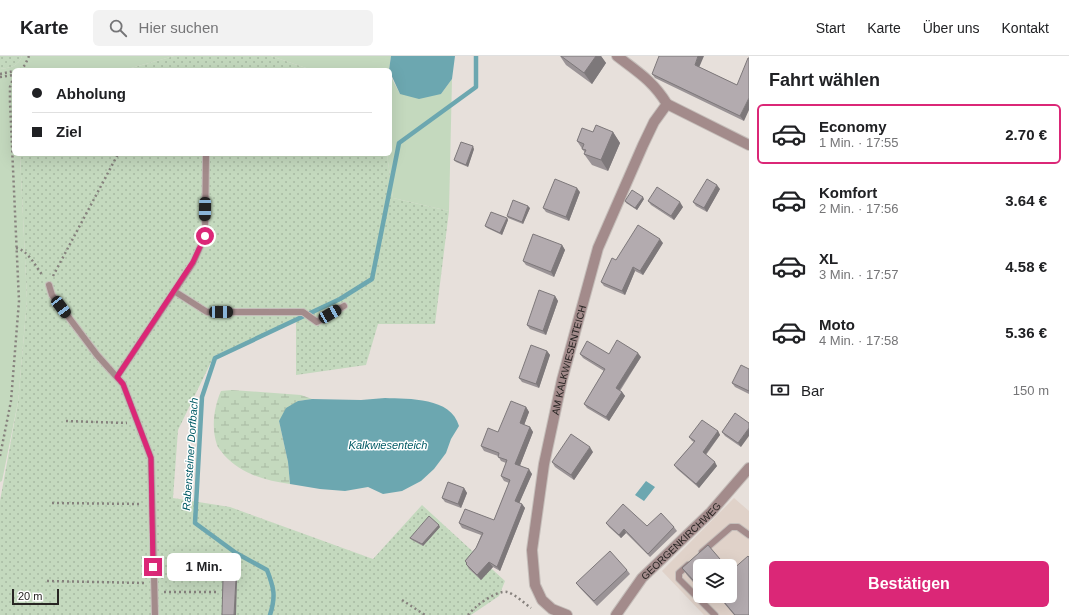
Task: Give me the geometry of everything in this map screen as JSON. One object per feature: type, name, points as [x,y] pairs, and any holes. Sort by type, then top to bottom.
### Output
[{"type":"street","points":[[617,56],[657,88],[667,104],[749,145]]},
{"type":"street","name":"AM KALKWIESENTEICH","points":[[542,600],[535,585],[532,550],[544,464],[562,380],[598,248],[654,122],[667,104]]},
{"type":"street","name":"GEORGENKIRCHWEG","points":[[616,615],[642,578],[711,512],[749,468]]},
{"type":"street","points":[[542,600],[552,609],[567,615]]},
{"type":"lane","points":[[117,377],[193,262],[205,236],[206,156]]},
{"type":"lane","points":[[48,285],[52,295],[97,355],[123,384],[151,458],[155,615]]},
{"type":"lane","points":[[174,291],[207,312],[303,312],[317,322],[344,306]]},
{"type":"lane","points":[[716,615],[681,582],[678,576],[728,529],[738,527],[749,535]]},
{"type":"path","points":[[22,68],[29,56]]},
{"type":"path","points":[[0,74],[12,71]]},
{"type":"path","points":[[0,77],[12,76]]},
{"type":"path","points":[[12,82],[10,87],[10,102],[12,151]]},
{"type":"path","points":[[0,456],[11,401],[19,301],[12,156]]},
{"type":"path","points":[[16,248],[27,254],[48,285],[117,156]]},
{"type":"path","points":[[66,421],[138,423]]},
{"type":"path","points":[[52,503],[152,504]]},
{"type":"path","points":[[47,581],[154,583]]},
{"type":"path","points":[[154,592],[217,592]]},
{"type":"path","points":[[468,615],[473,608],[499,592],[508,592],[534,610],[542,600]]},
{"type":"path","points":[[402,600],[426,615]]},
{"type":"shaded area","points":[[734,498],[749,511],[749,615],[704,615],[662,571]]},
{"type":"green space","points":[[0,56],[22,56],[16,64],[0,69]]},
{"type":"green space","points":[[22,56],[174,56],[131,68],[12,68],[12,156],[20,156],[27,300],[18,402],[2,481],[0,482],[0,69],[10,67],[19,62]]},
{"type":"green space","points":[[174,56],[271,56],[306,68],[131,68]]},
{"type":"green space","points":[[271,56],[391,56],[389,68],[306,68]]},
{"type":"green space","points":[[392,79],[400,94],[441,94],[452,79],[449,211],[393,198],[387,156],[392,156]]},
{"type":"green space","points":[[20,156],[387,156],[393,198],[449,211],[435,324],[378,324],[366,365],[296,375],[296,320],[214,356],[178,430],[173,498],[230,507],[373,559],[422,505],[505,581],[499,596],[471,615],[0,615],[0,501],[18,402],[27,300]]},
{"type":"green space","points":[[232,390],[301,395],[312,399],[298,401],[279,421],[288,462],[290,484],[263,479],[246,472],[231,462],[218,447],[214,432],[214,418],[217,404],[221,391]]},
{"type":"water","points":[[391,56],[455,56],[452,79],[441,94],[419,99],[400,94],[392,77],[392,68],[389,68]]},
{"type":"water","name":"Kalkwiesenteich","points":[[385,398],[417,400],[438,405],[455,417],[459,426],[451,439],[446,453],[434,469],[421,481],[402,491],[383,494],[368,487],[345,491],[290,484],[288,462],[279,421],[286,408],[298,401],[312,399],[361,400]]},
{"type":"water","points":[[646,481],[655,487],[644,501],[635,495]]},
{"type":"building","points":[[561,56],[596,56],[584,73]]},
{"type":"building","points":[[659,56],[698,56],[695,65],[737,85],[749,58],[749,98],[740,116],[652,74]]},
{"type":"building","points":[[596,125],[613,132],[601,160],[584,154],[586,150],[582,149],[584,144],[577,141],[582,128],[593,132]]},
{"type":"building","points":[[461,142],[473,146],[466,165],[454,160]]},
{"type":"building","points":[[555,179],[577,188],[566,217],[543,208]]},
{"type":"building","points":[[707,179],[717,185],[704,208],[693,202]]},
{"type":"building","points":[[657,187],[680,202],[671,216],[648,201]]},
{"type":"building","points":[[632,190],[643,197],[635,208],[625,201]]},
{"type":"building","points":[[513,200],[528,206],[522,222],[507,216]]},
{"type":"building","points":[[491,212],[507,218],[500,233],[485,226]]},
{"type":"building","points":[[638,225],[660,239],[640,271],[633,267],[622,291],[601,282],[612,258],[616,260]]},
{"type":"building","points":[[533,234],[562,245],[551,272],[523,261]]},
{"type":"building","points":[[539,290],[555,296],[543,331],[527,325]]},
{"type":"building","points":[[617,340],[638,353],[616,388],[622,392],[606,417],[584,404],[605,369],[580,354],[587,341],[609,354]]},
{"type":"building","points":[[531,345],[547,351],[536,384],[519,378]]},
{"type":"building","points":[[741,365],[749,369],[749,391],[732,383]]},
{"type":"building","points":[[511,401],[526,407],[520,423],[530,427],[515,464],[529,469],[515,501],[522,504],[497,567],[489,562],[477,575],[465,561],[476,548],[483,533],[459,523],[465,509],[494,520],[510,480],[501,476],[507,460],[498,457],[499,453],[481,446],[488,428],[498,432]]},
{"type":"building","points":[[735,413],[749,423],[749,428],[738,443],[722,432]]},
{"type":"building","points":[[702,420],[718,431],[703,452],[715,462],[696,484],[674,465],[695,441],[689,437]]},
{"type":"building","points":[[571,434],[590,447],[571,475],[552,462]]},
{"type":"building","points":[[448,482],[464,488],[458,504],[442,498]]},
{"type":"building","points":[[623,504],[647,526],[661,513],[674,527],[648,554],[624,529],[619,535],[606,523]]},
{"type":"building","points":[[429,516],[439,525],[422,544],[410,538]]},
{"type":"building","points":[[708,545],[720,559],[693,559],[693,580],[682,568]]},
{"type":"building","points":[[610,551],[627,570],[594,601],[576,583]]},
{"type":"building","points":[[748,556],[749,557],[749,615],[735,615],[725,603],[737,603],[737,566]]},
{"type":"building","points":[[223,578],[236,579],[234,615],[222,615]]},
{"type":"waterway","name":"Rabensteiner Dorfbach","points":[[270,615],[274,597],[267,570],[236,553],[195,523],[202,397],[215,358],[340,299],[372,279],[399,143],[476,87],[476,56]]},
{"type":"route","points":[[153,567],[151,458],[123,384],[117,377],[193,262],[205,236]]}]
